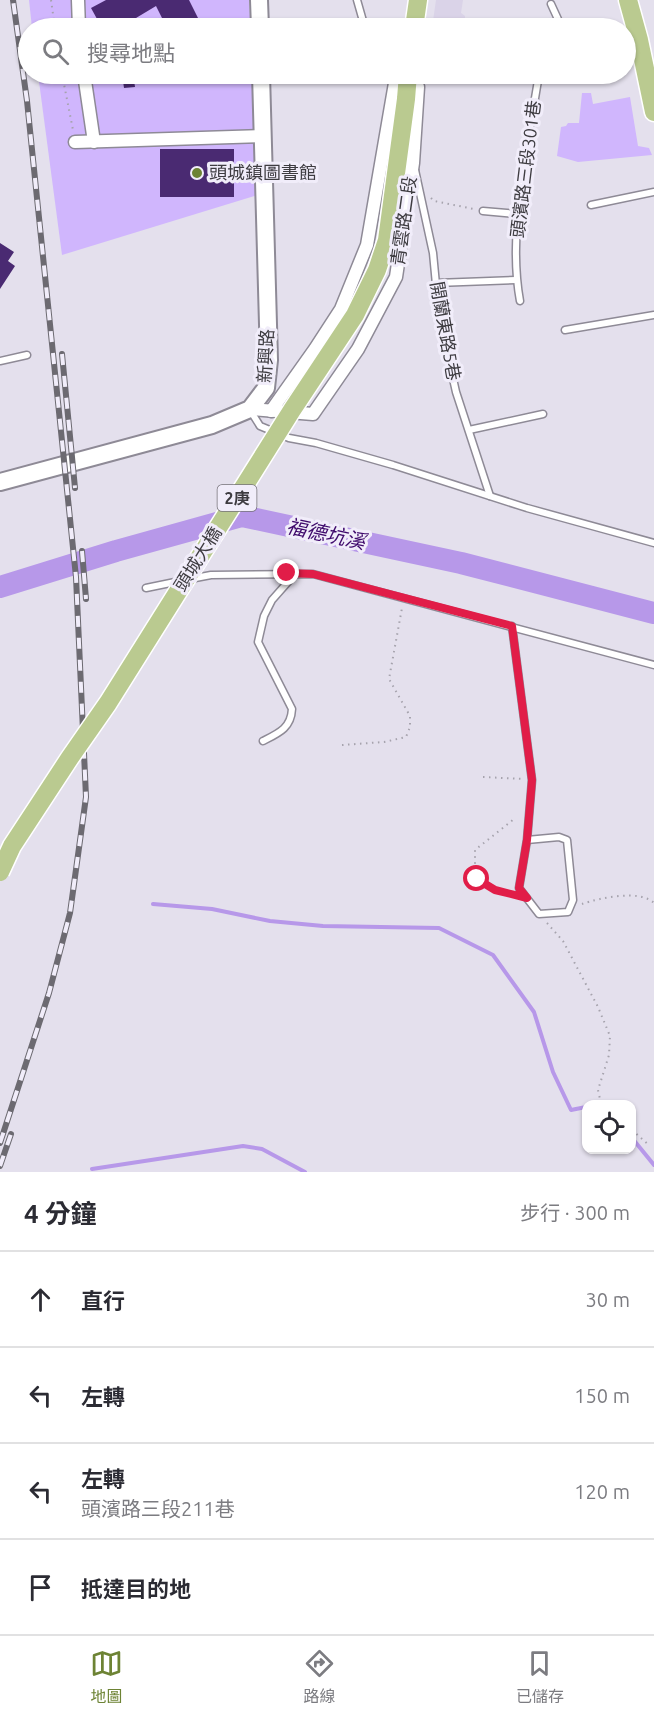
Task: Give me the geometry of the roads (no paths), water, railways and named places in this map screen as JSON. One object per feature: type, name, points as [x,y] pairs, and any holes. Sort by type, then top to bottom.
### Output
[{"type":"main road","points":[[415,18],[418,0]]},
{"type":"main road","points":[[628,0],[632,18]]},
{"type":"main road","points":[[636,41],[654,112]]},
{"type":"main road","name":"頭城大橋","points":[[0,872],[12,846],[108,703],[292,410],[355,315],[377,270],[387,240],[407,84]]},
{"type":"street","points":[[78,0],[79,18]]},
{"type":"street","points":[[259,0],[260,18]]},
{"type":"street","points":[[85,84],[94,142]]},
{"type":"street","name":"新興路","points":[[249,409],[266,388],[269,360],[261,84]]},
{"type":"street","name":"青雲路二段","points":[[271,411],[341,309],[367,245],[395,84]]},
{"type":"street","name":"青雲路二段","points":[[249,409],[314,414],[358,349],[396,277],[413,163],[418,87],[416,84]]},
{"type":"street","points":[[75,142],[262,136]]},
{"type":"street","points":[[0,482],[212,425],[249,409]]},
{"type":"lane","points":[[357,0],[362,18]]},
{"type":"lane","points":[[551,4],[557,18]]},
{"type":"lane","name":"頭濱路三段301巷","points":[[520,301],[516,280],[517,214],[537,84]]},
{"type":"lane","name":"開蘭東路5巷","points":[[413,163],[433,253],[439,316],[456,392],[490,496]]},
{"type":"lane","points":[[591,204],[654,192]]},
{"type":"lane","points":[[483,211],[517,214]]},
{"type":"lane","points":[[436,283],[516,280]]},
{"type":"lane","points":[[565,330],[654,315]]},
{"type":"lane","points":[[0,361],[27,355]]},
{"type":"lane","points":[[249,409],[260,426],[289,438],[316,443],[393,465],[490,496],[654,543]]},
{"type":"lane","points":[[469,430],[543,414]]},
{"type":"lane","points":[[264,741],[283,731],[292,717],[292,709],[258,642],[264,616],[272,600],[295,573]]},
{"type":"lane","points":[[146,588],[211,575],[313,574],[654,665]]},
{"type":"lane","points":[[512,626],[532,780],[527,840],[519,888],[539,914],[568,912],[573,900],[567,840],[559,837],[527,840]]},
{"type":"waterway","name":"福德坑溪","points":[[0,587],[116,551],[242,516],[461,563],[654,613]]},
{"type":"waterway","points":[[153,904],[212,909],[270,921],[323,926],[439,928],[493,955],[534,1012],[553,1072],[571,1110],[582,1108]]},
{"type":"waterway","points":[[636,1143],[654,1165]]},
{"type":"waterway","points":[[92,1169],[243,1146],[262,1149],[305,1172]]},
{"type":"railway","points":[[13,0],[18,36]]},
{"type":"railway","points":[[0,1143],[49,993],[70,913],[86,797],[76,577],[25,84]]},
{"type":"railway","points":[[62,354],[75,488]]},
{"type":"railway","points":[[82,551],[86,599]]},
{"type":"railway","points":[[0,1166],[11,1134]]},
{"type":"place","name":"頭城鎮圖書館","points":[[197,173]]}]
